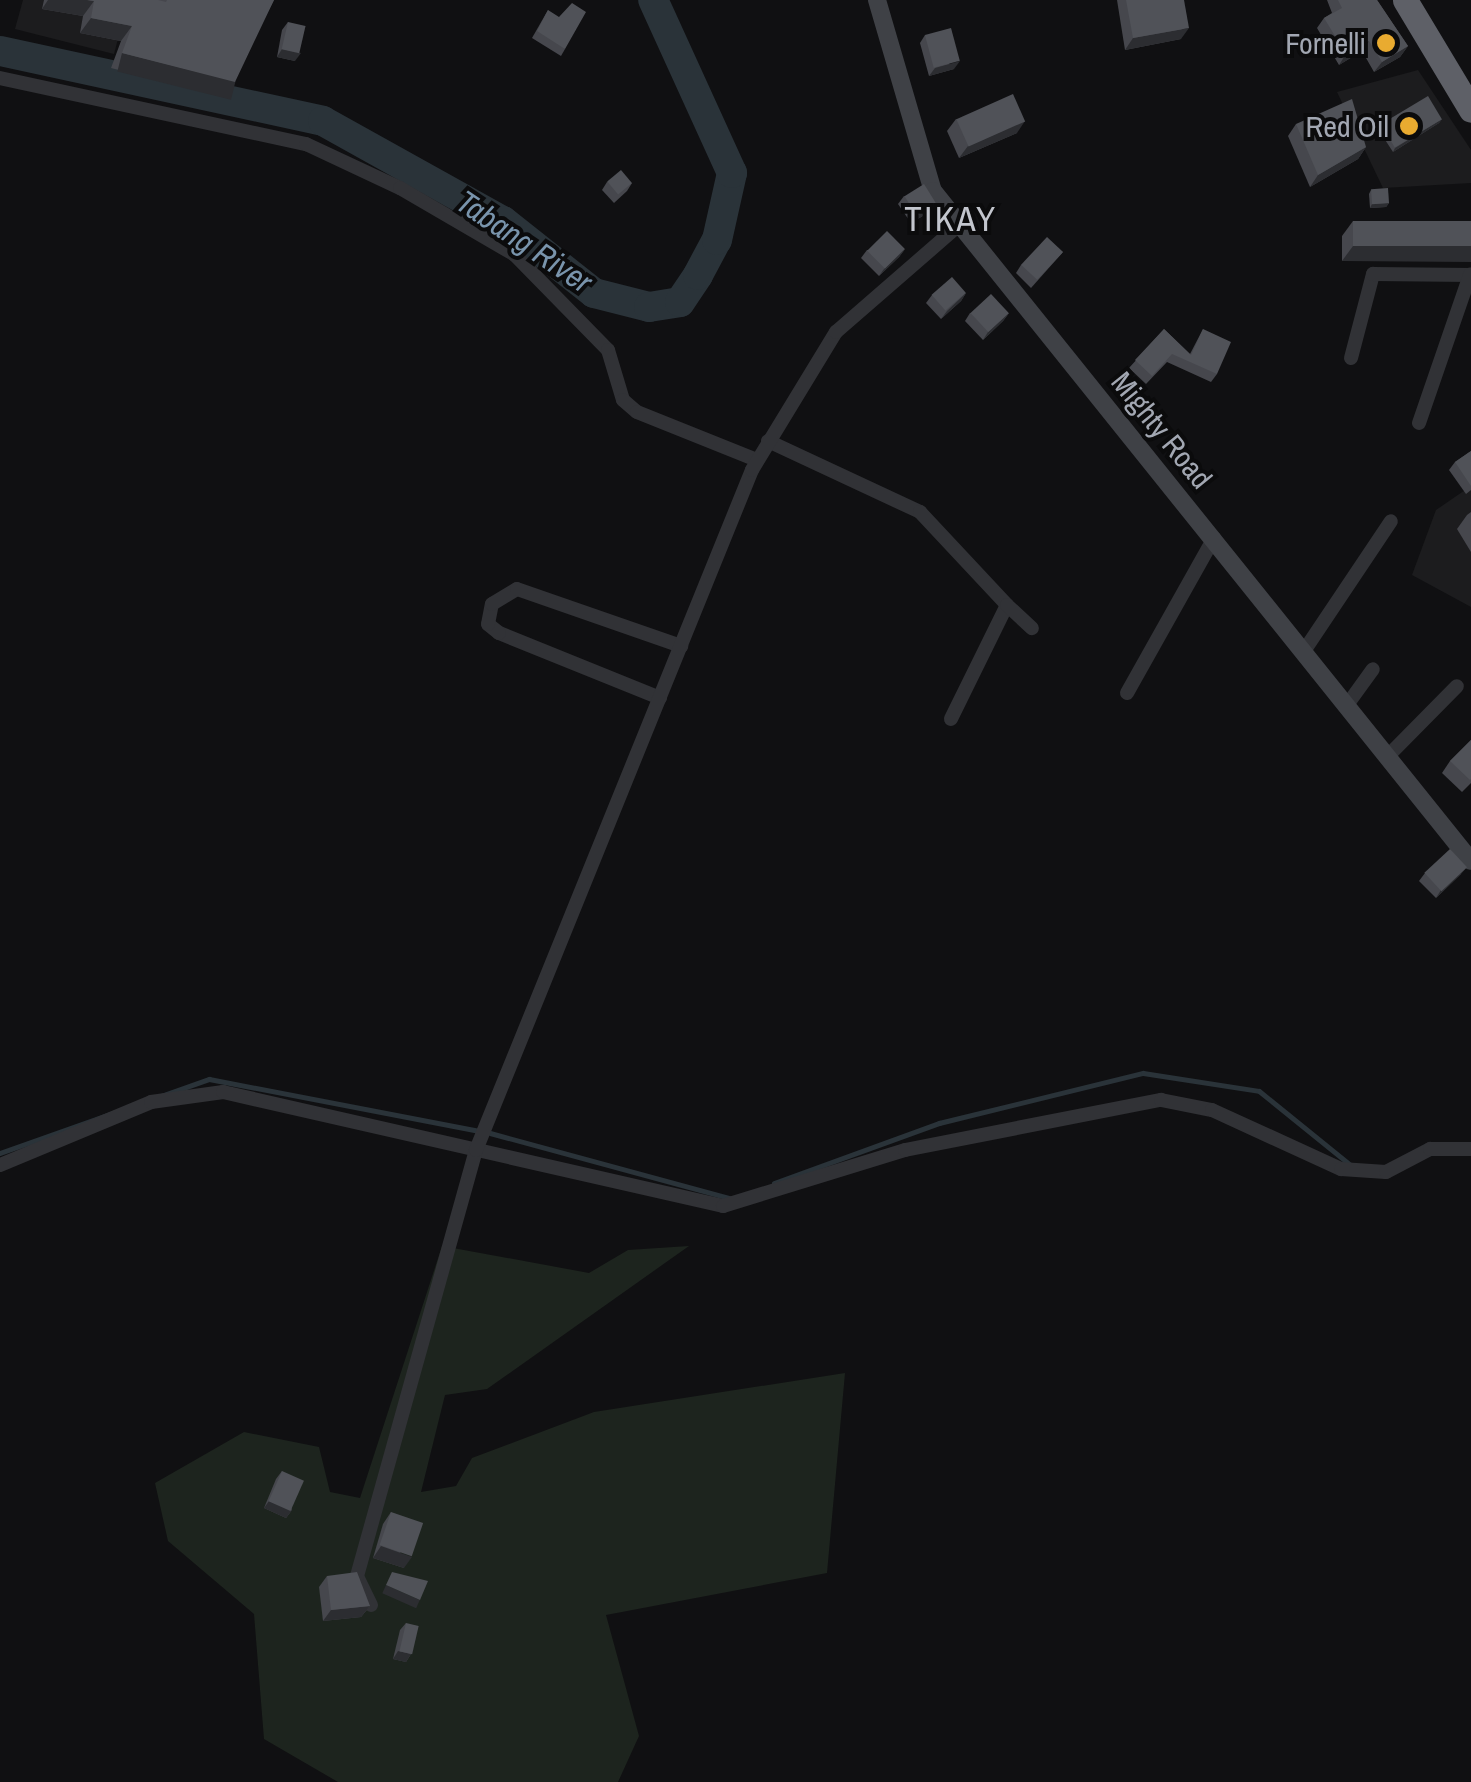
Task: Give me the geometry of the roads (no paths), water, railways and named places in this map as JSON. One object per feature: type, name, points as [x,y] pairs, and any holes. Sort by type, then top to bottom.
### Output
[{"type":"highway","points":[[1404,0],[1471,110]]},
{"type":"street","name":"Mighty Road","points":[[876,0],[934,191],[1471,861]]},
{"type":"street","points":[[0,78],[306,144],[400,188],[515,255],[608,350],[623,400],[637,412],[757,460]]},
{"type":"street","points":[[371,1604],[357,1576],[476,1150],[757,460],[836,332],[959,224]]},
{"type":"street","points":[[1351,358],[1373,274],[1470,275],[1419,423]]},
{"type":"street","points":[[768,441],[920,512],[1032,628]]},
{"type":"street","points":[[1304,651],[1391,521]]},
{"type":"street","points":[[1127,693],[1214,538]]},
{"type":"street","points":[[660,698],[499,633],[488,624],[492,604],[517,590],[681,646]]},
{"type":"street","points":[[951,720],[1007,606]]},
{"type":"street","points":[[1347,705],[1373,669]]},
{"type":"street","points":[[1388,756],[1456,686]]},
{"type":"street","points":[[0,1165],[150,1102],[223,1092],[723,1206],[905,1150],[1161,1100],[1212,1110],[1341,1170],[1386,1172],[1430,1149],[1471,1149]]},
{"type":"waterway","name":"Tabang River","points":[[0,51],[323,121],[503,221],[594,293],[649,307],[680,302],[698,275],[717,240],[732,173],[653,0]]},
{"type":"waterway","points":[[774,1183],[939,1123],[1143,1073],[1259,1091],[1353,1167]]},
{"type":"waterway","points":[[0,1153],[209,1079],[478,1131]]},
{"type":"waterway","points":[[490,1133],[733,1199]]},
{"type":"place","name":"Fornelli","points":[[1386,43]]},
{"type":"place","name":"Red Oil","points":[[1409,126]]},
{"type":"district","name":"TIKAY","points":[[951,219]]}]
